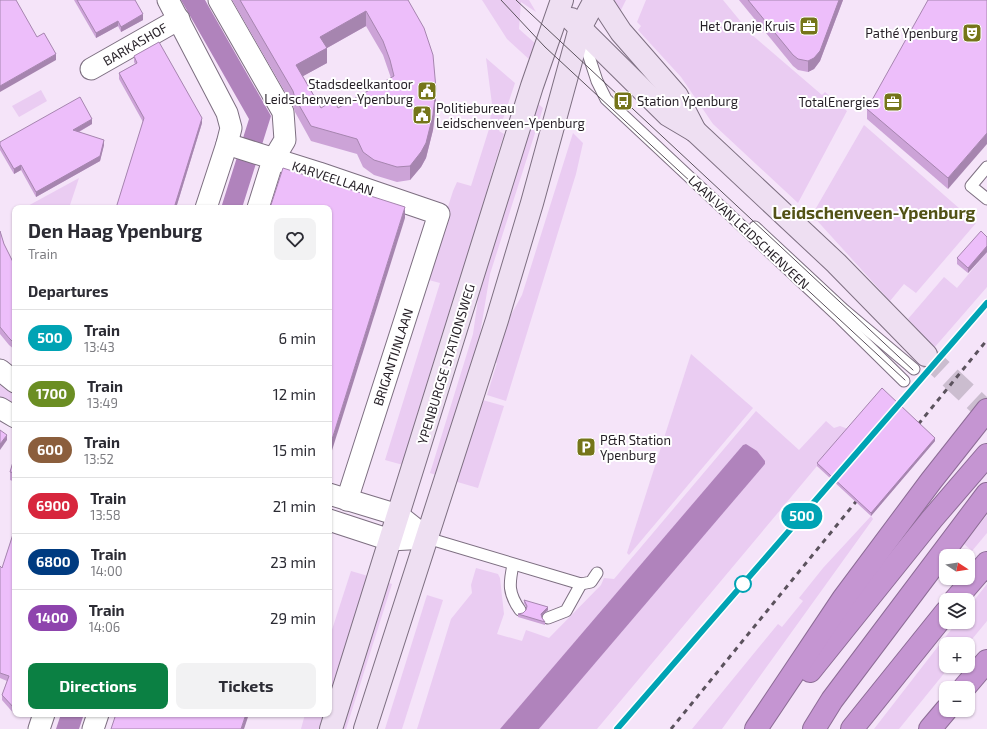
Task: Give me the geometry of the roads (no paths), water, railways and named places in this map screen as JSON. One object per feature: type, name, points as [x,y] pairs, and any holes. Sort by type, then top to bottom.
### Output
[{"type":"highway","points":[[756,729],[843,599],[931,481],[987,410]]},
{"type":"highway","points":[[764,729],[927,525],[987,455]]},
{"type":"highway","points":[[814,729],[832,700],[987,494]]},
{"type":"highway","points":[[962,593],[987,563]]},
{"type":"highway","points":[[852,729],[939,621]]},
{"type":"highway","points":[[970,681],[987,660]]},
{"type":"highway","points":[[930,729],[940,717]]},
{"type":"main road","points":[[366,729],[532,203],[580,28],[595,0]]},
{"type":"main road","name":"LAAN VAN LEIDSCHENVEEN","points":[[600,0],[620,32],[677,96],[696,131]]},
{"type":"main road","name":"LAAN VAN LEIDSCHENVEEN","points":[[559,2],[580,28],[668,115],[696,131],[836,263],[920,362]]},
{"type":"main road","name":"YPENBURGSE STATIONSWEG","points":[[331,729],[559,2]]},
{"type":"street","points":[[168,0],[179,18],[227,113],[231,128],[232,146],[207,205]]},
{"type":"street","points":[[219,0],[283,112],[285,140],[267,157],[259,205]]},
{"type":"street","name":"BARKASHOF","points":[[91,69],[179,18]]},
{"type":"street","name":"KARVEELLAAN","points":[[232,146],[319,173],[439,214]]},
{"type":"street","name":"BRIGANTIJNLAAN","points":[[338,497],[439,214]]},
{"type":"street","points":[[0,370],[12,380]]},
{"type":"street","points":[[0,408],[12,415]]},
{"type":"street","points":[[338,497],[398,515],[427,538]]},
{"type":"street","points":[[332,521],[390,540],[427,538]]},
{"type":"street","points":[[39,729],[43,717]]},
{"type":"street","points":[[94,729],[97,717]]},
{"type":"lane","name":"LAAN VAN LEIDSCHENVEEN","points":[[580,28],[597,81],[606,99],[840,318],[904,381]]},
{"type":"lane","name":"LAAN VAN LEIDSCHENVEEN","points":[[597,81],[844,310],[920,362]]},
{"type":"lane","points":[[987,167],[971,186],[987,200]]},
{"type":"lane","points":[[427,538],[513,565],[581,584],[591,582],[597,573]]},
{"type":"lane","points":[[513,565],[509,585],[513,600],[520,610]]},
{"type":"lane","points":[[548,618],[566,610],[581,584]]},
{"type":"tunnel","points":[[926,355],[987,412]]},
{"type":"tram line","points":[[501,0],[545,47],[905,380]]},
{"type":"tram line","points":[[516,0],[913,370]]},
{"type":"railway","points":[[891,413],[987,303]]},
{"type":"railway","points":[[912,432],[987,340]]},
{"type":"railway","points":[[617,729],[840,472]]},
{"type":"railway","points":[[671,729],[863,493]]},
{"type":"train","name":"500","points":[[617,729],[987,303]]},
{"type":"place","name":"Het Oranje Kruis","points":[[809,26]]},
{"type":"place","name":"Pathé Ypenburg","points":[[972,33]]},
{"type":"place","name":"Stadsdeelkantoor Leidschenveen-Ypenburg","points":[[427,91]]},
{"type":"place","name":"Station Ypenburg","points":[[623,101]]},
{"type":"place","name":"TotalEnergies","points":[[893,102]]},
{"type":"place","name":"Politiebureau Leidschenveen-Ypenburg","points":[[422,115]]},
{"type":"place","name":"P&R Station Ypenburg","points":[[586,447]]},
{"type":"district","name":"Leidschenveen-Ypenburg","points":[[874,213]]}]
